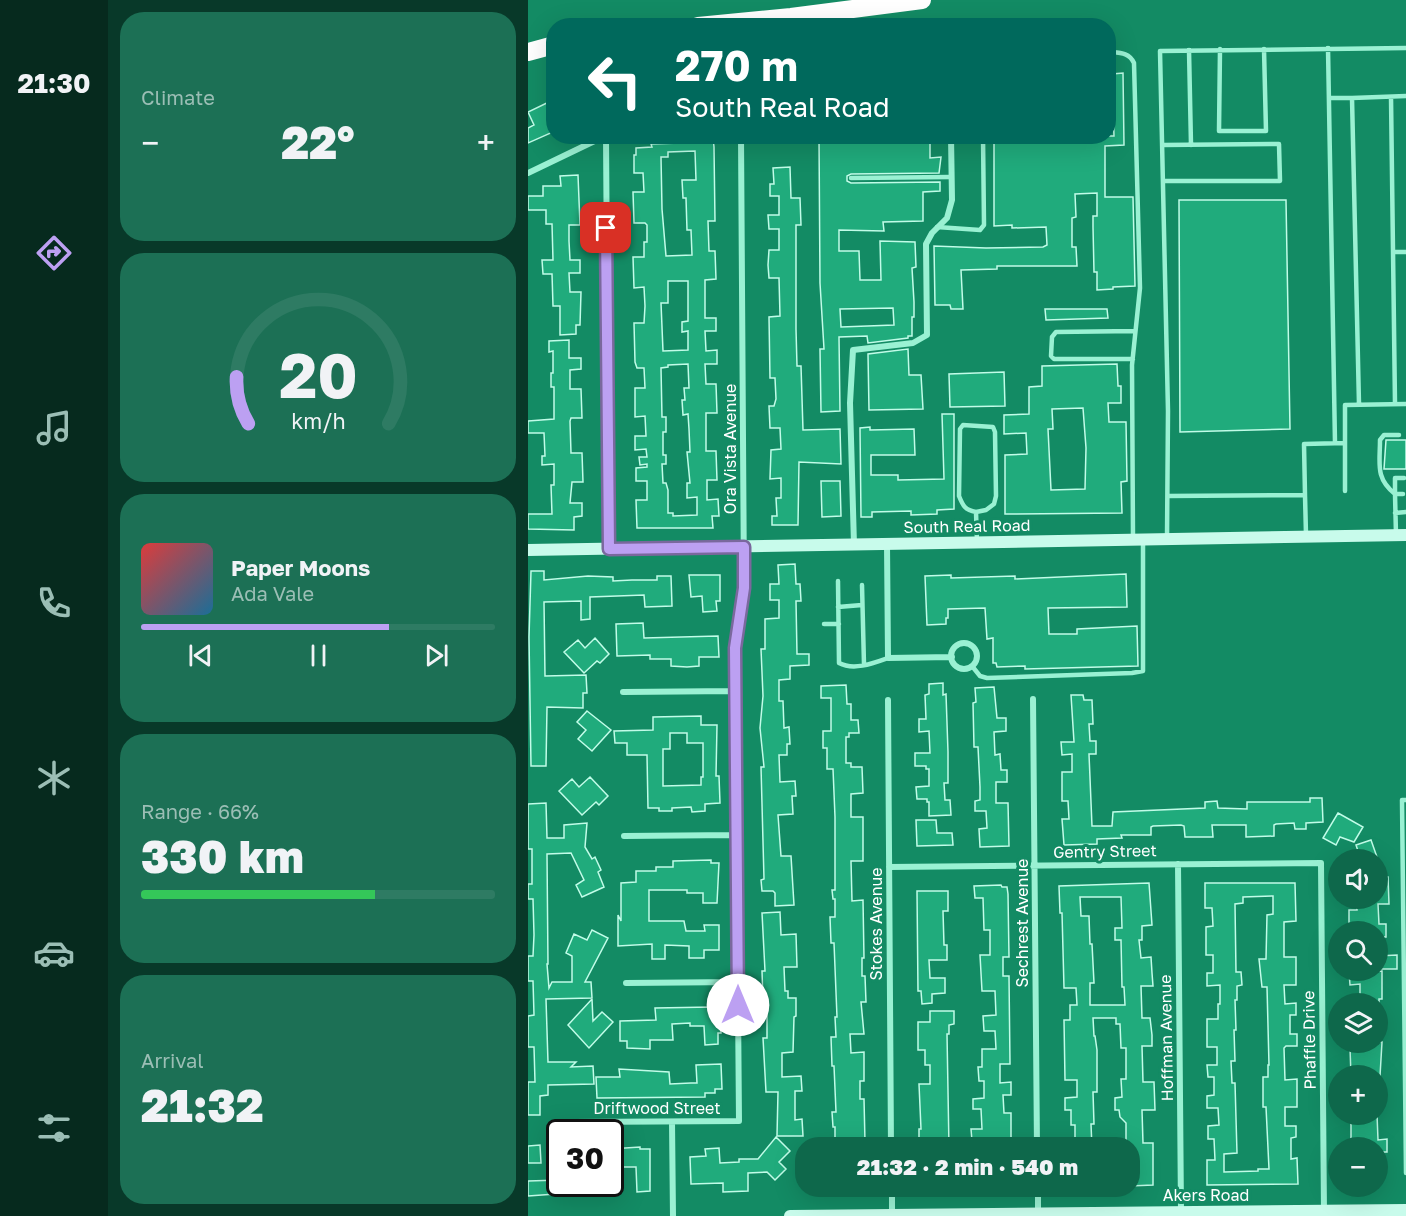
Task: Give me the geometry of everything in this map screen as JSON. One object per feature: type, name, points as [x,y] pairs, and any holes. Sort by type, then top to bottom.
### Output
[{"type":"highway","points":[[781,18],[922,0]]},
{"type":"highway","points":[[528,52],[546,47]]},
{"type":"street","points":[[528,173],[588,144]]},
{"type":"street","points":[[605,144],[609,549]]},
{"type":"street","name":"Ora Vista Avenue","points":[[739,1121],[735,648],[744,588],[741,144]]},
{"type":"street","points":[[854,545],[850,403],[853,350],[913,343],[927,335],[926,244],[932,233],[947,218],[951,200],[951,144]]},
{"type":"street","name":"South Real Road","points":[[528,550],[1401,535]]},
{"type":"street","points":[[887,544],[888,658],[952,657]]},
{"type":"street","points":[[968,644],[976,650],[977,660],[972,666],[965,669],[960,668],[953,662],[952,657],[958,645],[968,644]]},
{"type":"street","points":[[623,692],[735,691]]},
{"type":"street","name":"Sechrest Avenue","points":[[1034,699],[1037,1137]]},
{"type":"street","name":"Stokes Avenue","points":[[888,700],[891,1137]]},
{"type":"street","points":[[624,836],[736,835]]},
{"type":"street","name":"Gentry Street","points":[[889,867],[1321,863]]},
{"type":"street","name":"Phaffle Drive","points":[[1321,863],[1324,1213]]},
{"type":"street","name":"Hoffman Avenue","points":[[1178,864],[1181,1212]]},
{"type":"street","points":[[626,983],[738,982]]},
{"type":"street","name":"Driftwood Street","points":[[624,1122],[739,1121]]},
{"type":"street","points":[[672,1122],[673,1216]]},
{"type":"street","points":[[892,1197],[892,1215]]},
{"type":"street","points":[[1038,1197],[1038,1213]]},
{"type":"street","name":"Akers Road","points":[[790,1216],[1181,1212],[1324,1213],[1406,1210]]},
{"type":"lane","points":[[1328,48],[1335,443]]},
{"type":"lane","points":[[1167,539],[1168,411],[1160,51],[1406,48]]},
{"type":"lane","points":[[1220,49],[1220,131],[1266,131],[1264,49]]},
{"type":"lane","points":[[1189,50],[1191,145]]},
{"type":"lane","points":[[972,666],[980,676],[987,678],[1143,671],[1133,359],[1140,288],[1134,63],[1131,57],[1124,53],[1116,52]]},
{"type":"lane","points":[[1329,98],[1406,96]]},
{"type":"lane","points":[[1391,97],[1395,404]]},
{"type":"lane","points":[[1352,98],[1359,404]]},
{"type":"lane","points":[[937,227],[980,230],[984,225],[983,144]]},
{"type":"lane","points":[[1162,145],[1279,144],[1280,181],[1163,181]]},
{"type":"lane","points":[[850,178],[951,177]]},
{"type":"lane","points":[[1393,252],[1406,252]]},
{"type":"lane","points":[[1133,359],[1054,359],[1051,356],[1052,336],[1056,332],[1135,331]]},
{"type":"lane","points":[[1345,491],[1345,405],[1406,404]]},
{"type":"lane","points":[[963,425],[993,426],[995,432],[994,504],[986,510],[976,512],[967,510],[962,505],[959,496],[960,429],[963,425]]},
{"type":"lane","points":[[1399,435],[1384,435],[1380,440],[1380,477],[1386,487],[1395,494],[1403,494]]},
{"type":"lane","points":[[1306,537],[1304,444],[1345,443]]},
{"type":"lane","points":[[1401,535],[1395,513],[1395,478],[1404,477]]},
{"type":"lane","points":[[1168,496],[1305,495]]},
{"type":"lane","points":[[976,512],[977,542]]},
{"type":"lane","points":[[1395,513],[1406,512]]},
{"type":"lane","points":[[838,580],[839,663],[845,666],[864,665],[888,658]]},
{"type":"lane","points":[[862,585],[864,665]]},
{"type":"lane","points":[[838,607],[862,605]]},
{"type":"lane","points":[[824,624],[838,624]]},
{"type":"lane","points":[[1406,800],[1402,800],[1406,1173]]},
{"type":"building","points":[[1123,73],[1124,145],[1105,146],[1105,197],[1133,197],[1135,286],[1097,290],[1097,272],[1094,272],[1093,216],[1097,216],[1097,193],[1075,194],[1076,217],[1072,218],[1072,247],[1076,247],[1077,266],[997,266],[997,269],[961,270],[963,309],[951,309],[950,305],[935,305],[934,246],[986,248],[1043,247],[1047,245],[1046,227],[994,226],[994,144],[1116,144],[1116,74]]},
{"type":"building","points":[[546,103],[546,135],[528,143],[528,128],[534,125],[528,112]]},
{"type":"building","points":[[651,144],[714,144],[715,221],[708,221],[709,251],[715,251],[716,279],[705,280],[705,318],[716,318],[716,331],[705,331],[706,351],[717,350],[717,364],[705,364],[706,384],[716,384],[717,413],[706,413],[706,451],[716,451],[717,480],[707,480],[707,500],[718,499],[719,516],[712,516],[713,528],[637,528],[636,500],[647,500],[647,481],[636,481],[636,468],[647,467],[647,464],[640,465],[639,457],[647,457],[646,449],[635,450],[635,436],[646,436],[645,416],[635,417],[635,388],[645,388],[644,368],[637,368],[635,362],[634,323],[644,323],[645,306],[644,287],[634,288],[633,257],[644,257],[647,225],[634,223],[633,192],[644,192],[643,173],[634,173],[634,155],[636,155],[636,148],[652,147]],"holes":[[[695,151],[696,180],[682,180],[683,198],[686,198],[687,230],[691,230],[692,255],[666,256],[661,157],[668,157],[668,152]],[[668,281],[688,281],[688,321],[682,322],[682,332],[688,331],[688,350],[663,351],[661,303],[668,303]],[[688,364],[689,388],[684,388],[685,400],[682,400],[683,415],[688,414],[689,429],[690,452],[687,452],[690,483],[687,483],[687,498],[697,497],[697,515],[673,516],[673,513],[668,513],[668,490],[666,483],[663,483],[662,464],[666,464],[666,455],[663,455],[663,432],[666,432],[666,417],[662,417],[661,368],[668,367],[668,365]]]},
{"type":"building","points":[[819,144],[930,144],[930,158],[941,157],[939,173],[851,174],[847,176],[847,181],[851,183],[940,182],[940,191],[923,192],[923,221],[883,222],[884,231],[839,230],[839,251],[859,251],[860,280],[881,280],[880,241],[915,242],[916,267],[912,268],[914,317],[912,317],[912,336],[868,343],[867,336],[839,337],[840,411],[821,412],[820,349],[824,349],[820,283]],"holes":[[[893,308],[894,325],[841,327],[840,309]]]},
{"type":"building","points":[[790,167],[791,198],[800,198],[801,225],[796,225],[796,329],[797,366],[801,366],[803,430],[840,429],[841,464],[799,462],[798,525],[772,525],[772,516],[777,516],[776,498],[781,498],[781,478],[770,479],[771,450],[781,449],[780,428],[770,428],[769,406],[774,406],[776,399],[775,378],[770,378],[769,317],[780,316],[779,278],[769,278],[768,265],[769,250],[779,250],[779,229],[769,229],[768,215],[779,215],[779,196],[770,196],[770,184],[774,184],[773,168]]},
{"type":"building","points":[[578,175],[580,225],[569,225],[569,241],[570,260],[580,260],[580,273],[569,273],[570,292],[581,292],[580,325],[576,325],[576,334],[560,335],[560,306],[553,306],[552,274],[543,274],[542,260],[553,260],[552,224],[546,224],[546,210],[528,210],[528,196],[543,196],[543,186],[561,186],[560,176]]},
{"type":"building","points":[[1179,200],[1286,200],[1290,429],[1180,432]]},
{"type":"building","points":[[1045,309],[1107,309],[1108,318],[1046,320]]},
{"type":"building","points":[[569,340],[569,358],[581,358],[581,369],[570,370],[570,389],[581,389],[582,418],[571,418],[570,421],[571,453],[582,453],[583,482],[572,482],[570,503],[582,503],[582,516],[574,517],[574,530],[528,529],[528,514],[552,514],[551,485],[554,485],[554,464],[542,465],[542,456],[545,456],[544,433],[528,433],[528,421],[554,419],[554,387],[551,387],[553,351],[549,352],[549,341]]},
{"type":"building","points":[[908,349],[909,375],[921,375],[923,409],[869,410],[868,354]]},
{"type":"building","points":[[1117,364],[1121,403],[1108,403],[1109,422],[1126,422],[1127,481],[1121,482],[1122,513],[1005,514],[1005,455],[1027,454],[1026,433],[1004,434],[1004,415],[1029,414],[1029,387],[1042,386],[1042,366]],"holes":[[[1083,408],[1086,448],[1085,489],[1051,490],[1048,429],[1053,429],[1052,409]]]},
{"type":"building","points":[[1004,372],[1005,406],[950,407],[949,374]]},
{"type":"building","points":[[942,414],[954,414],[954,509],[937,510],[937,514],[911,515],[911,511],[872,512],[872,517],[861,517],[860,428],[870,427],[870,430],[914,429],[915,455],[871,455],[871,475],[898,475],[898,480],[944,479]]},
{"type":"building","points":[[1386,440],[1406,440],[1406,469],[1384,469]]},
{"type":"building","points":[[821,481],[840,481],[841,516],[822,517]]},
{"type":"building","points":[[795,564],[796,584],[800,584],[801,601],[796,601],[797,654],[809,654],[809,665],[790,666],[790,679],[779,680],[779,701],[783,701],[784,728],[789,727],[790,744],[787,744],[787,755],[779,755],[780,782],[795,781],[796,796],[792,796],[793,814],[778,815],[781,856],[791,856],[794,905],[775,906],[775,893],[762,891],[761,880],[764,879],[761,767],[764,767],[760,728],[763,696],[761,649],[765,649],[765,619],[779,618],[779,600],[770,600],[770,584],[779,584],[778,565]]},
{"type":"building","points":[[531,571],[544,571],[544,580],[588,576],[613,577],[613,581],[657,580],[657,576],[671,576],[672,606],[645,607],[644,595],[590,597],[590,619],[581,620],[581,601],[544,602],[545,676],[586,675],[587,693],[583,693],[583,708],[547,707],[546,766],[531,766],[529,637]]},
{"type":"building","points":[[1126,574],[1127,607],[1048,608],[1049,634],[1077,634],[1077,629],[1137,626],[1138,666],[1025,669],[1025,666],[997,667],[996,663],[993,663],[993,638],[987,639],[985,608],[948,609],[946,624],[927,625],[925,576],[951,575],[951,578],[1015,576],[1015,579]]},
{"type":"building","points":[[689,575],[720,575],[720,601],[716,601],[717,611],[703,612],[702,596],[691,597]]},
{"type":"building","points":[[643,623],[644,638],[718,636],[719,657],[699,657],[699,666],[687,667],[671,666],[671,659],[650,659],[650,655],[617,656],[616,624]]},
{"type":"building","points":[[595,638],[609,654],[584,673],[564,652],[578,640],[585,648]]},
{"type":"building","points":[[943,683],[943,695],[946,694],[948,752],[948,783],[944,783],[945,800],[950,800],[951,815],[929,816],[929,802],[927,799],[917,799],[916,787],[929,786],[929,769],[926,769],[926,766],[915,766],[915,753],[930,753],[929,731],[919,732],[919,719],[926,719],[925,695],[929,694],[929,684]]},
{"type":"building","points":[[846,685],[847,704],[851,704],[851,720],[858,720],[859,733],[849,733],[849,737],[846,737],[846,763],[851,763],[851,767],[862,767],[863,793],[851,794],[851,817],[863,817],[863,861],[851,861],[852,901],[863,900],[862,976],[865,976],[866,1002],[861,1002],[864,1034],[850,1034],[851,1053],[864,1052],[864,1081],[860,1081],[860,1099],[864,1099],[865,1137],[835,1137],[835,1127],[833,1127],[832,1112],[836,1112],[831,1037],[836,1037],[835,1017],[837,1017],[834,943],[831,943],[830,917],[835,917],[835,899],[833,899],[832,890],[835,890],[835,817],[833,769],[827,769],[827,748],[823,748],[823,731],[831,731],[831,698],[821,698],[821,686]]},
{"type":"building","points":[[994,687],[997,718],[1006,718],[1006,731],[994,732],[995,755],[1000,754],[1001,770],[1007,770],[1007,782],[996,782],[996,803],[1008,803],[1009,846],[980,847],[979,829],[987,828],[986,811],[975,811],[975,801],[980,800],[980,787],[978,747],[974,747],[973,703],[976,702],[975,688]]},
{"type":"building","points":[[1071,695],[1083,695],[1084,700],[1092,700],[1093,724],[1089,724],[1090,741],[1096,741],[1096,754],[1089,754],[1092,826],[1112,826],[1113,812],[1205,808],[1205,802],[1217,801],[1218,808],[1247,809],[1247,802],[1310,802],[1310,798],[1322,798],[1323,822],[1306,823],[1306,829],[1295,829],[1294,823],[1276,824],[1274,825],[1274,836],[1246,837],[1246,825],[1212,825],[1213,837],[1185,837],[1184,826],[1181,825],[1153,826],[1151,835],[1121,835],[1122,838],[1097,839],[1097,844],[1064,845],[1062,819],[1069,819],[1068,801],[1062,801],[1062,772],[1072,772],[1072,754],[1062,755],[1061,742],[1074,742]]},
{"type":"building","points":[[587,711],[611,730],[592,751],[578,739],[586,730],[577,722]]},
{"type":"building","points":[[701,716],[701,725],[717,725],[716,776],[719,776],[720,803],[705,804],[705,811],[692,812],[691,807],[672,808],[672,811],[648,808],[647,755],[627,755],[627,743],[615,743],[614,731],[653,730],[653,717]],"holes":[[[670,733],[687,733],[687,743],[703,743],[701,785],[663,786],[663,749],[670,749]]]},
{"type":"building","points":[[590,777],[608,796],[599,805],[596,802],[582,815],[559,791],[572,779],[579,787]]},
{"type":"building","points":[[546,803],[547,838],[564,838],[564,825],[587,823],[585,847],[592,859],[595,857],[601,870],[598,872],[604,887],[582,897],[576,885],[584,880],[571,853],[547,854],[549,988],[552,982],[572,982],[572,956],[566,953],[574,934],[587,940],[592,930],[608,938],[585,982],[591,982],[592,998],[546,999],[548,1062],[576,1062],[571,1067],[593,1066],[594,1084],[548,1085],[548,1095],[540,1096],[540,1115],[528,1115],[528,1082],[535,1082],[534,1047],[528,1047],[528,1016],[534,1015],[533,981],[528,981],[528,956],[533,956],[534,935],[533,899],[528,899],[528,884],[532,884],[532,849],[528,849],[528,804]]},
{"type":"building","points":[[1338,813],[1363,827],[1354,842],[1340,837],[1336,845],[1323,838]]},
{"type":"building","points":[[916,820],[936,820],[937,833],[952,833],[953,845],[917,846]]},
{"type":"building","points":[[1371,840],[1374,849],[1357,849],[1356,845]]},
{"type":"building","points":[[711,860],[711,863],[719,863],[717,903],[703,903],[703,893],[687,893],[687,890],[649,890],[649,921],[684,921],[686,931],[705,931],[704,925],[719,925],[719,950],[704,950],[704,958],[689,958],[689,946],[665,945],[665,959],[652,959],[652,944],[618,946],[618,915],[621,921],[621,883],[636,882],[636,871],[656,871],[656,867],[673,867],[673,861]]},
{"type":"building","points":[[1149,883],[1152,925],[1142,926],[1142,940],[1139,940],[1141,958],[1151,957],[1153,986],[1141,986],[1142,1018],[1150,1018],[1152,1035],[1152,1046],[1142,1046],[1143,1082],[1154,1082],[1155,1110],[1142,1110],[1143,1143],[1153,1143],[1153,1185],[1140,1186],[1140,1137],[1126,1137],[1126,1123],[1120,1117],[1119,1110],[1115,1110],[1115,1098],[1122,1097],[1121,1079],[1126,1079],[1126,1048],[1121,1048],[1120,1024],[1116,1024],[1116,1018],[1093,1018],[1097,1050],[1097,1092],[1093,1092],[1094,1124],[1091,1124],[1092,1137],[1075,1137],[1075,1125],[1071,1125],[1071,1110],[1065,1110],[1065,1098],[1077,1097],[1077,1080],[1065,1080],[1064,1020],[1070,1020],[1070,1005],[1077,1005],[1076,988],[1064,988],[1062,913],[1060,913],[1059,886]],"holes":[[[1080,897],[1121,897],[1122,928],[1115,928],[1115,940],[1121,940],[1122,987],[1124,987],[1125,1005],[1090,1005],[1090,983],[1094,983],[1092,944],[1090,944],[1089,916],[1081,916]]]},
{"type":"building","points":[[1205,883],[1295,883],[1296,921],[1284,922],[1284,957],[1296,957],[1296,985],[1284,985],[1285,1004],[1296,1003],[1296,1015],[1290,1015],[1290,1034],[1297,1034],[1297,1046],[1284,1048],[1285,1080],[1297,1079],[1297,1107],[1285,1107],[1285,1126],[1296,1126],[1296,1137],[1291,1138],[1291,1159],[1297,1158],[1298,1184],[1207,1185],[1207,1160],[1215,1160],[1214,1139],[1208,1139],[1208,1126],[1219,1125],[1218,1108],[1207,1108],[1207,1096],[1214,1095],[1214,1077],[1208,1077],[1207,1065],[1217,1065],[1217,1047],[1207,1047],[1207,1019],[1218,1019],[1220,985],[1207,986],[1207,973],[1213,973],[1213,955],[1206,955],[1206,927],[1213,926],[1212,908],[1205,908]],"holes":[[[1273,896],[1273,914],[1267,915],[1266,959],[1259,959],[1262,987],[1267,987],[1269,1065],[1268,1077],[1263,1077],[1263,1107],[1266,1107],[1269,1169],[1224,1172],[1224,1154],[1237,1153],[1235,1083],[1232,1083],[1231,1061],[1235,1061],[1234,1030],[1236,1030],[1237,986],[1242,985],[1241,972],[1236,972],[1235,904],[1243,903],[1243,897]]]},
{"type":"building","points":[[1001,885],[1007,887],[1009,957],[1003,957],[1003,976],[1009,976],[1010,1064],[1000,1064],[1000,1083],[1011,1082],[1011,1095],[1003,1095],[1004,1113],[1011,1113],[1011,1137],[972,1137],[971,1129],[982,1129],[981,1109],[973,1109],[973,1099],[984,1098],[984,1081],[979,1081],[978,1067],[982,1067],[982,1049],[996,1049],[995,1031],[984,1031],[983,1016],[996,1015],[995,991],[982,991],[980,955],[990,955],[990,930],[984,930],[983,898],[975,898],[974,886]]},
{"type":"building","points":[[917,891],[948,891],[948,911],[943,911],[947,960],[929,960],[930,978],[945,978],[945,993],[932,994],[932,1003],[922,1004],[921,991],[918,991]]},
{"type":"building","points":[[1378,909],[1379,921],[1349,921],[1349,910]]},
{"type":"building","points":[[780,912],[781,935],[796,934],[797,967],[784,967],[785,991],[788,991],[788,998],[796,998],[796,1016],[794,1017],[793,1052],[782,1053],[782,1077],[801,1076],[802,1091],[795,1091],[795,1120],[802,1119],[803,1136],[777,1136],[778,1092],[766,1092],[763,1038],[767,1038],[767,1000],[763,1001],[762,971],[765,971],[762,913]]},
{"type":"building","points":[[1388,955],[1397,955],[1397,969],[1388,969]]},
{"type":"building","points":[[1350,981],[1382,981],[1382,993],[1360,993],[1360,984],[1350,985]]},
{"type":"building","points":[[592,999],[593,1021],[602,1012],[613,1022],[589,1048],[568,1025]]},
{"type":"building","points":[[712,1007],[712,1010],[720,1010],[721,1033],[718,1033],[718,1044],[705,1045],[704,1026],[690,1026],[690,1023],[672,1024],[673,1040],[650,1040],[650,1049],[627,1048],[627,1041],[620,1041],[620,1021],[656,1020],[655,1008]]},
{"type":"building","points":[[930,1011],[954,1011],[954,1024],[949,1025],[949,1034],[947,1034],[949,1137],[919,1137],[919,1129],[921,1129],[919,1084],[930,1084],[930,1065],[925,1065],[925,1050],[918,1050],[918,1022],[930,1022]]},
{"type":"building","points":[[1350,1053],[1381,1053],[1381,1065],[1351,1065]]},
{"type":"building","points":[[721,1064],[722,1089],[715,1089],[715,1093],[705,1093],[705,1097],[597,1098],[596,1077],[620,1077],[619,1069],[669,1072],[670,1084],[697,1083],[696,1065]]},
{"type":"building","points":[[1351,1125],[1377,1125],[1378,1137],[1351,1137]]},
{"type":"building","points":[[776,1137],[790,1151],[779,1162],[786,1169],[775,1180],[767,1172],[748,1173],[748,1191],[723,1192],[723,1183],[691,1184],[690,1157],[706,1156],[705,1149],[719,1148],[720,1163],[739,1162],[739,1159],[758,1159]]},
{"type":"building","points":[[540,1145],[541,1163],[528,1163],[528,1146]]},
{"type":"building","points":[[624,1148],[650,1149],[650,1191],[637,1192],[636,1167],[624,1167]]},
{"type":"building","points":[[546,1180],[546,1195],[528,1196],[528,1181]]},
{"type":"route","points":[[606,228],[609,549],[744,547],[744,588],[735,648],[738,1005]]}]
